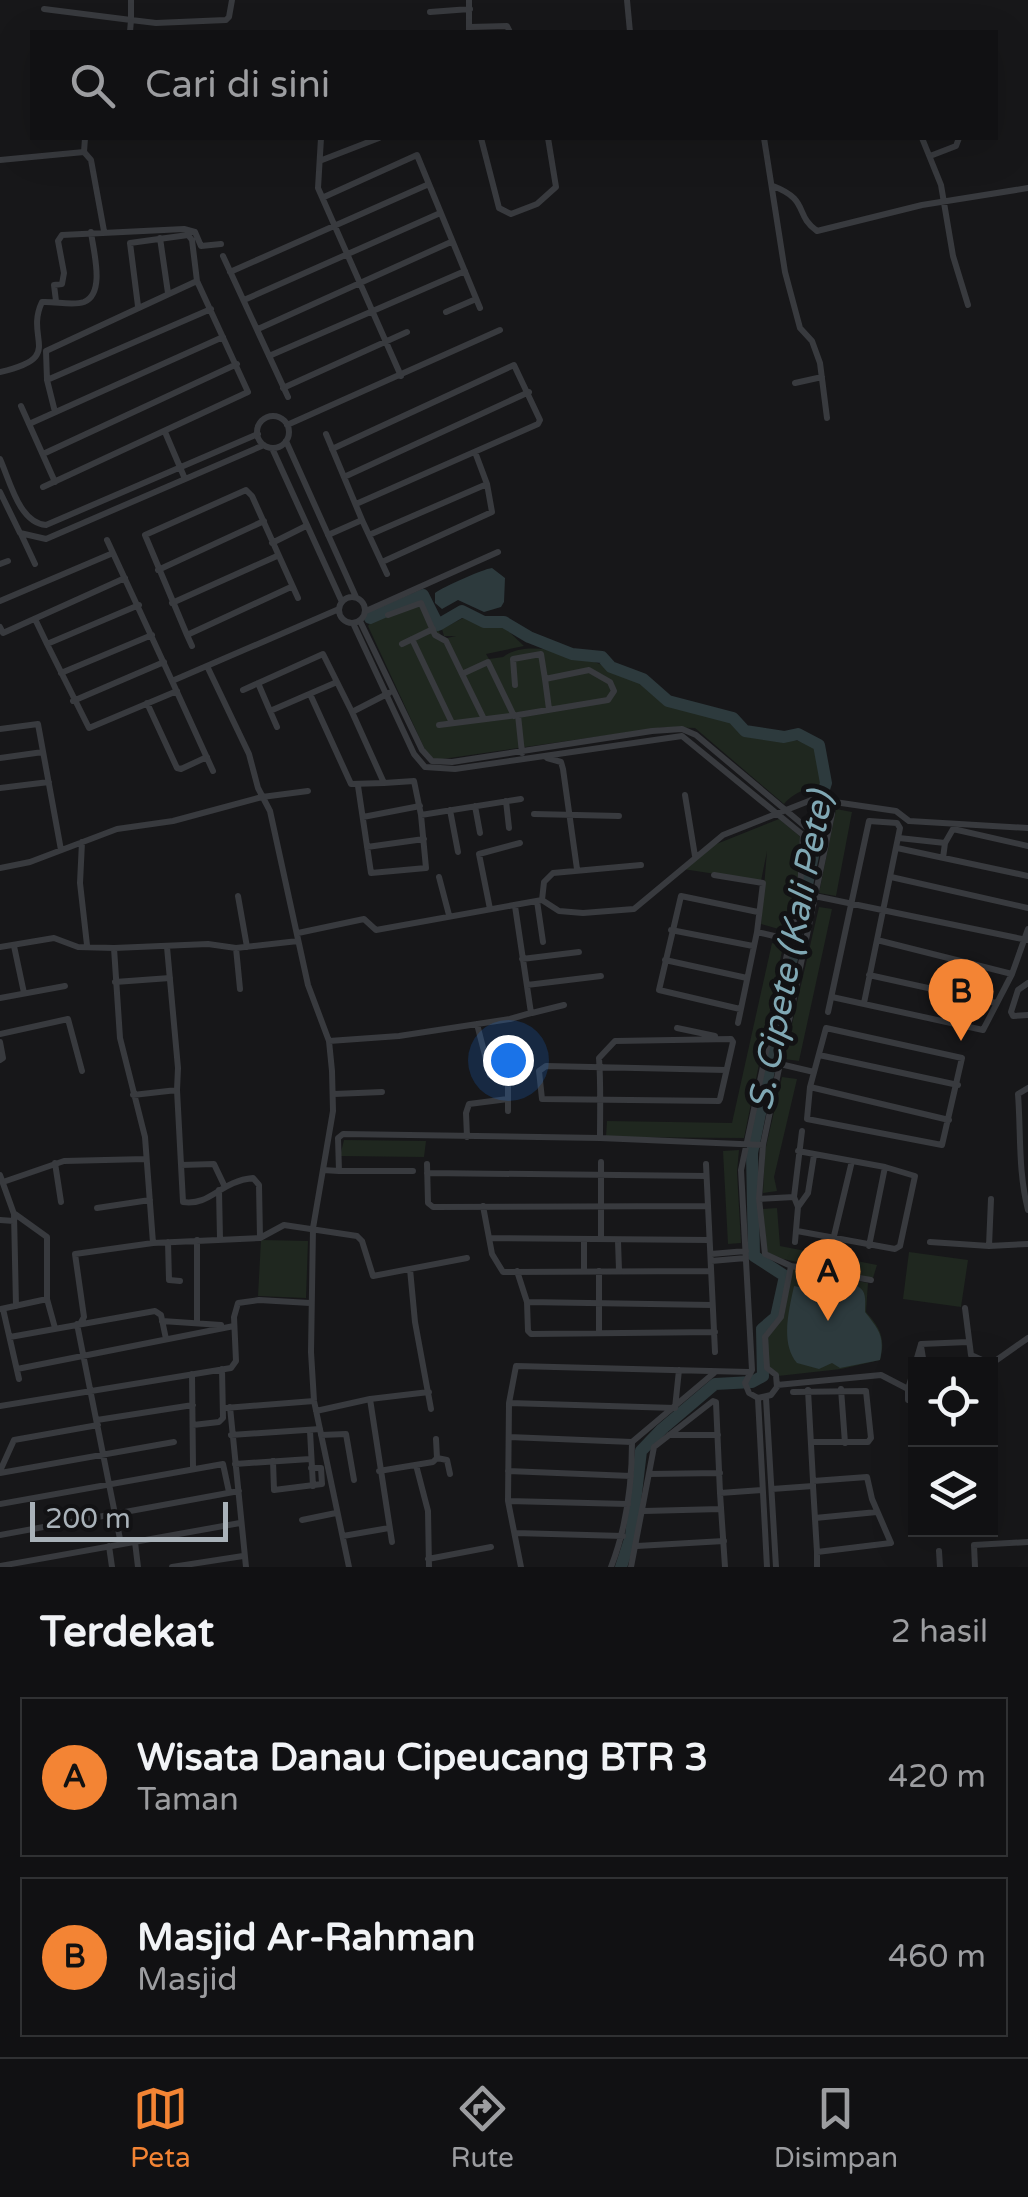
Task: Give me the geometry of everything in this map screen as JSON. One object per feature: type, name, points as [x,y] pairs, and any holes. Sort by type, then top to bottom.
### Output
[{"type":"street","points":[[130,30],[131,0]]},
{"type":"street","points":[[44,9],[156,24],[226,20],[232,0]]},
{"type":"street","points":[[468,0],[469,30],[507,26],[509,30]]},
{"type":"street","points":[[627,0],[630,30]]},
{"type":"street","points":[[430,12],[470,10]]},
{"type":"street","points":[[85,140],[84,152],[91,160],[104,231]]},
{"type":"street","points":[[321,140],[317,180],[401,376]]},
{"type":"street","points":[[322,160],[374,140]]},
{"type":"street","points":[[482,140],[499,208],[511,214],[538,204],[556,186],[548,140]]},
{"type":"street","points":[[764,140],[794,312],[800,328],[812,341],[828,418]]},
{"type":"street","points":[[923,140],[939,175],[956,266],[968,306]]},
{"type":"street","points":[[930,156],[956,146],[958,140]]},
{"type":"street","points":[[0,160],[84,152]]},
{"type":"street","points":[[324,196],[415,155],[480,308]]},
{"type":"street","points":[[230,272],[429,184]]},
{"type":"street","points":[[773,186],[791,193],[816,232],[943,202],[1026,188]]},
{"type":"street","points":[[244,300],[438,214]]},
{"type":"street","points":[[56,301],[54,285],[62,284],[64,273],[59,238],[90,232],[184,229],[195,232],[200,246],[221,244]]},
{"type":"street","points":[[0,372],[27,367],[33,361],[40,340],[40,304],[82,302],[96,289],[90,232]]},
{"type":"street","points":[[44,487],[247,394],[197,281],[191,237],[133,241],[129,246],[138,306]]},
{"type":"street","points":[[160,238],[168,293]]},
{"type":"street","points":[[258,329],[451,242]]},
{"type":"street","points":[[222,256],[288,397]]},
{"type":"street","points":[[269,356],[465,271]]},
{"type":"street","points":[[56,412],[47,380],[46,351],[197,281]]},
{"type":"street","points":[[446,312],[476,299]]},
{"type":"street","points":[[47,380],[210,309]]},
{"type":"street","points":[[288,425],[500,330]]},
{"type":"street","points":[[284,388],[407,332]]},
{"type":"street","points":[[29,424],[223,338]]},
{"type":"street","points":[[43,454],[237,364]]},
{"type":"street","points":[[332,448],[514,365],[529,392],[540,420],[538,424],[356,504]]},
{"type":"street","points":[[795,383],[822,377]]},
{"type":"street","points":[[344,477],[529,392]]},
{"type":"street","points":[[21,406],[54,482]]},
{"type":"street","points":[[288,425],[279,417],[266,418],[258,426],[258,434],[268,446],[306,526],[340,605],[342,619],[356,622]]},
{"type":"street","points":[[288,425],[286,441],[356,597],[366,611]]},
{"type":"street","points":[[166,432],[183,474]]},
{"type":"street","points":[[27,548],[258,434]]},
{"type":"street","points":[[326,434],[387,574]]},
{"type":"street","points":[[0,459],[4,478],[28,518],[46,525],[286,441]]},
{"type":"street","points":[[382,562],[491,514],[487,484],[475,452]]},
{"type":"street","points":[[370,535],[487,484]]},
{"type":"street","points":[[192,646],[145,540],[148,533],[246,490],[298,598]]},
{"type":"street","points":[[0,492],[34,564]]},
{"type":"street","points":[[328,534],[362,520]]},
{"type":"street","points":[[158,570],[264,521]]},
{"type":"street","points":[[272,543],[306,526]]},
{"type":"street","points":[[20,533],[46,540]]},
{"type":"street","points":[[107,540],[213,771]]},
{"type":"street","points":[[356,622],[366,611],[498,552]]},
{"type":"street","points":[[0,601],[113,553]]},
{"type":"street","points":[[172,603],[278,556]]},
{"type":"street","points":[[0,627],[3,633],[125,578]]},
{"type":"street","points":[[187,635],[291,587]]},
{"type":"street","points":[[172,681],[356,597]]},
{"type":"street","points":[[388,615],[420,603],[437,637],[446,641],[483,717]]},
{"type":"street","points":[[47,644],[139,605]]},
{"type":"street","points":[[34,619],[89,728],[177,692]]},
{"type":"street","points":[[356,622],[414,754],[425,767],[442,770],[662,733],[682,736],[823,841]]},
{"type":"street","points":[[402,644],[433,629]]},
{"type":"street","points":[[61,674],[152,634]]},
{"type":"street","points":[[412,639],[452,723]]},
{"type":"street","points":[[244,690],[323,654],[384,783]]},
{"type":"street","points":[[514,684],[512,660],[542,655],[549,709]]},
{"type":"street","points":[[73,701],[164,662]]},
{"type":"street","points":[[462,674],[491,662],[516,715],[522,755]]},
{"type":"street","points":[[207,666],[249,754],[270,811],[308,985],[328,1041],[334,1094],[313,1228],[310,1303],[314,1400],[349,1567]]},
{"type":"street","points":[[439,725],[608,700],[614,690],[610,682],[590,670],[545,679]]},
{"type":"street","points":[[270,711],[337,682]]},
{"type":"street","points":[[258,683],[277,726]]},
{"type":"street","points":[[352,712],[389,693]]},
{"type":"street","points":[[310,694],[351,784],[412,779],[427,866],[370,874],[358,786]]},
{"type":"street","points":[[148,703],[177,768],[207,757]]},
{"type":"street","points":[[0,729],[38,724],[61,850]]},
{"type":"street","points":[[540,756],[662,733]]},
{"type":"street","points":[[0,758],[43,752]]},
{"type":"street","points":[[522,755],[561,762],[577,869]]},
{"type":"street","points":[[0,788],[49,782]]},
{"type":"street","points":[[0,868],[30,862],[117,829],[173,821],[262,797],[308,791]]},
{"type":"street","points":[[685,795],[695,856]]},
{"type":"street","points":[[362,817],[521,799]]},
{"type":"street","points":[[0,947],[54,938],[72,946],[167,948],[208,944],[247,948],[364,919],[378,931],[540,900],[558,911],[583,914],[634,909],[723,835],[814,799],[896,812],[909,820],[1028,828]]},
{"type":"street","points":[[506,801],[509,828]]},
{"type":"street","points":[[475,806],[480,833]]},
{"type":"street","points":[[450,810],[458,852]]},
{"type":"street","points":[[785,812],[804,838],[807,895],[780,1064],[761,1145],[759,1199],[764,1252],[791,1266],[871,1280]]},
{"type":"street","points":[[534,814],[619,816]]},
{"type":"street","points":[[747,1379],[752,1370],[741,1170],[791,940],[832,814]]},
{"type":"street","points":[[828,1012],[870,821],[897,824],[900,828],[864,1003]]},
{"type":"street","points":[[942,858],[953,829],[1028,846]]},
{"type":"street","points":[[899,838],[945,842]]},
{"type":"street","points":[[367,847],[424,839]]},
{"type":"street","points":[[82,841],[80,883],[87,945]]},
{"type":"street","points":[[490,909],[480,854],[520,843]]},
{"type":"street","points":[[897,848],[1028,876]]},
{"type":"street","points":[[543,942],[540,900],[548,876],[559,871],[641,864]]},
{"type":"street","points":[[714,875],[763,884],[738,1022]]},
{"type":"street","points":[[440,877],[449,915]]},
{"type":"street","points":[[891,878],[1028,908]]},
{"type":"street","points":[[740,1008],[660,992],[665,960],[679,898],[684,895],[758,912]]},
{"type":"street","points":[[807,895],[1026,940]]},
{"type":"street","points":[[238,896],[247,948]]},
{"type":"street","points":[[515,906],[531,1013]]},
{"type":"street","points":[[832,996],[983,1030],[1012,974],[1028,929]]},
{"type":"street","points":[[671,930],[753,946]]},
{"type":"street","points":[[756,932],[791,940]]},
{"type":"street","points":[[876,940],[1012,974]]},
{"type":"street","points":[[14,946],[24,993]]},
{"type":"street","points":[[114,948],[120,1038],[145,1136],[154,1243]]},
{"type":"street","points":[[167,948],[184,1203],[210,1198],[221,1187],[244,1179],[257,1180],[260,1238]]},
{"type":"street","points":[[236,948],[240,989]]},
{"type":"street","points":[[522,958],[579,952]]},
{"type":"street","points":[[665,960],[747,978]]},
{"type":"street","points":[[869,975],[996,1003]]},
{"type":"street","points":[[527,985],[601,976]]},
{"type":"street","points":[[115,982],[170,978]]},
{"type":"street","points":[[1028,983],[1018,990],[1011,1012],[1013,1016],[1028,1015]]},
{"type":"street","points":[[0,998],[65,986]]},
{"type":"street","points":[[328,1041],[399,1036],[564,1005]]},
{"type":"street","points":[[0,1034],[68,1019],[82,1071]]},
{"type":"street","points":[[477,1024],[490,1075]]},
{"type":"street","points":[[677,1028],[732,1042],[726,1070],[719,1101],[542,1099],[539,1071],[546,1066],[726,1070]]},
{"type":"street","points":[[826,1028],[963,1060],[939,1146],[807,1119],[814,1072],[826,1028]]},
{"type":"street","points":[[600,1138],[600,1058],[615,1040],[726,1039]]},
{"type":"street","points":[[0,1042],[0,1060]]},
{"type":"street","points":[[819,1055],[958,1085]]},
{"type":"street","points":[[780,1064],[814,1072]]},
{"type":"street","points":[[508,1086],[508,1111]]},
{"type":"street","points":[[810,1088],[949,1120]]},
{"type":"street","points":[[1028,1088],[1018,1094],[1024,1136],[1019,1168],[1028,1210]]},
{"type":"street","points":[[133,1095],[178,1090]]},
{"type":"street","points":[[334,1094],[382,1092]]},
{"type":"street","points":[[467,1136],[469,1104],[508,1099]]},
{"type":"street","points":[[795,1242],[798,1207],[794,1197],[802,1132]]},
{"type":"street","points":[[339,1170],[338,1138],[343,1134],[761,1145]]},
{"type":"street","points":[[797,1231],[893,1250],[900,1246],[915,1179],[914,1173],[798,1151]]},
{"type":"street","points":[[798,1207],[806,1199],[814,1155]]},
{"type":"street","points":[[16,1306],[14,1218],[1,1179],[84,1159],[146,1159]]},
{"type":"street","points":[[833,1240],[852,1160]]},
{"type":"street","points":[[601,1162],[601,1239]]},
{"type":"street","points":[[55,1163],[62,1202]]},
{"type":"street","points":[[181,1166],[214,1164],[221,1187],[220,1239]]},
{"type":"street","points":[[706,1164],[716,1352]]},
{"type":"street","points":[[869,1246],[885,1167]]},
{"type":"street","points":[[706,1176],[427,1168],[430,1205],[708,1206]]},
{"type":"street","points":[[323,1170],[413,1171]]},
{"type":"street","points":[[759,1199],[794,1197]]},
{"type":"street","points":[[989,1246],[991,1199]]},
{"type":"street","points":[[98,1208],[150,1200]]},
{"type":"street","points":[[483,1206],[492,1254],[503,1272],[711,1271]]},
{"type":"street","points":[[0,1220],[14,1218],[47,1236],[47,1299],[55,1328]]},
{"type":"street","points":[[78,1324],[84,1318],[75,1254],[154,1243],[260,1238],[284,1224],[360,1238],[373,1276],[467,1258]]},
{"type":"street","points":[[491,1238],[710,1240]]},
{"type":"street","points":[[196,1324],[197,1240]]},
{"type":"street","points":[[584,1240],[584,1270]]},
{"type":"street","points":[[618,1240],[619,1270]]},
{"type":"street","points":[[168,1242],[168,1280],[180,1281]]},
{"type":"street","points":[[930,1242],[1028,1244]]},
{"type":"street","points":[[711,1257],[746,1255]]},
{"type":"street","points":[[777,1382],[767,1368],[766,1337],[781,1317],[791,1266]]},
{"type":"street","points":[[410,1268],[430,1409]]},
{"type":"street","points":[[518,1271],[528,1302],[531,1334],[714,1332]]},
{"type":"street","points":[[599,1271],[599,1333]]},
{"type":"street","points":[[19,1380],[2,1309],[47,1299]]},
{"type":"street","points":[[0,1406],[222,1370],[235,1365],[235,1306],[242,1302],[310,1303]]},
{"type":"street","points":[[528,1302],[712,1304]]},
{"type":"street","points":[[965,1308],[968,1342],[976,1357]]},
{"type":"street","points":[[10,1337],[155,1311],[161,1315],[166,1339]]},
{"type":"street","points":[[162,1322],[234,1326]]},
{"type":"street","points":[[78,1324],[121,1544]]},
{"type":"street","points":[[17,1370],[223,1326]]},
{"type":"street","points":[[998,1359],[1028,1338]]},
{"type":"street","points":[[921,1344],[968,1342]]},
{"type":"street","points":[[921,1344],[923,1357]]},
{"type":"street","points":[[917,1357],[921,1344]]},
{"type":"street","points":[[521,1567],[508,1501],[509,1403],[514,1370],[519,1365],[715,1372],[747,1379],[762,1398],[776,1567]]},
{"type":"street","points":[[222,1370],[246,1567]]},
{"type":"street","points":[[675,1408],[679,1370]]},
{"type":"street","points":[[510,1437],[632,1442],[715,1372]]},
{"type":"street","points":[[192,1374],[193,1467]]},
{"type":"street","points":[[767,1567],[762,1398],[777,1382],[881,1375],[908,1388]]},
{"type":"street","points":[[841,1389],[845,1443]]},
{"type":"street","points":[[808,1390],[818,1567]]},
{"type":"street","points":[[793,1392],[866,1391],[871,1438],[864,1444],[812,1442]]},
{"type":"street","points":[[316,1412],[370,1399],[429,1392]]},
{"type":"street","points":[[370,1399],[392,1542]]},
{"type":"street","points":[[227,1408],[314,1400]]},
{"type":"street","points":[[631,1567],[654,1447],[714,1400],[725,1567]]},
{"type":"street","points":[[509,1403],[675,1408]]},
{"type":"street","points":[[0,1472],[14,1440],[193,1405]]},
{"type":"street","points":[[193,1425],[219,1422],[227,1408]]},
{"type":"street","points":[[232,1435],[310,1430],[346,1434],[354,1480]]},
{"type":"street","points":[[310,1430],[311,1464]]},
{"type":"street","points":[[669,1435],[718,1435]]},
{"type":"street","points":[[436,1439],[437,1458]]},
{"type":"street","points":[[0,1472],[174,1442]]},
{"type":"street","points":[[612,1567],[623,1536],[632,1476],[632,1442]]},
{"type":"street","points":[[379,1471],[437,1458],[448,1462],[450,1474]]},
{"type":"street","points":[[234,1464],[273,1461],[311,1464],[321,1468],[323,1484],[274,1490],[273,1461]]},
{"type":"street","points":[[0,1504],[223,1464],[229,1492]]},
{"type":"street","points":[[416,1465],[428,1511],[428,1563],[491,1548]]},
{"type":"street","points":[[508,1471],[632,1476]]},
{"type":"street","points":[[649,1474],[720,1472]]},
{"type":"street","points":[[772,1488],[867,1476],[889,1545],[817,1552]]},
{"type":"street","points":[[720,1492],[762,1490]]},
{"type":"street","points":[[0,1534],[238,1491]]},
{"type":"street","points":[[508,1501],[628,1504]]},
{"type":"street","points":[[644,1511],[721,1509]]},
{"type":"street","points":[[815,1518],[877,1512]]},
{"type":"street","points":[[302,1520],[336,1514]]},
{"type":"street","points":[[0,1566],[240,1524]]},
{"type":"street","points":[[342,1536],[389,1528]]},
{"type":"street","points":[[516,1532],[623,1536]]},
{"type":"street","points":[[637,1546],[724,1541]]},
{"type":"street","points":[[134,1542],[138,1567]]},
{"type":"street","points":[[975,1567],[974,1545],[1028,1542]]},
{"type":"street","points":[[110,1546],[112,1567]]},
{"type":"street","points":[[939,1551],[940,1567]]},
{"type":"street","points":[[172,1567],[243,1556]]},
{"type":"shaded area","points":[[492,568],[505,578],[501,607],[484,612],[458,600],[442,609],[435,603],[439,590]]},
{"type":"shaded area","points":[[422,600],[443,639],[456,636],[444,636],[442,629],[465,617],[486,628],[503,626],[524,646],[486,654],[489,659],[534,648],[575,655],[633,679],[672,705],[726,717],[749,734],[816,747],[824,783],[820,790],[800,792],[784,804],[695,728],[665,727],[436,760],[427,754],[368,626],[371,621]]},
{"type":"shaded area","points":[[836,809],[852,812],[836,896],[819,893]]},
{"type":"shaded area","points":[[779,819],[802,838],[800,882],[789,932],[761,924],[767,851],[761,881],[683,869],[714,845]]},
{"type":"shaded area","points":[[819,907],[832,909],[799,1061],[784,1059]]},
{"type":"shaded area","points":[[772,943],[783,946],[744,1138],[606,1137],[607,1121],[732,1123]]},
{"type":"shaded area","points":[[782,1077],[797,1079],[774,1177],[777,1191],[763,1193],[765,1151]]},
{"type":"shaded area","points":[[344,1140],[426,1141],[424,1157],[340,1156]]},
{"type":"shaded area","points":[[739,1150],[741,1243],[728,1244],[723,1151]]},
{"type":"shaded area","points":[[777,1208],[780,1246],[877,1265],[873,1278],[767,1252],[763,1209]]},
{"type":"shaded area","points":[[261,1240],[308,1241],[306,1298],[258,1296]]},
{"type":"shaded area","points":[[909,1252],[968,1260],[961,1307],[903,1299]]},
{"type":"shaded area","points":[[792,1268],[868,1283],[866,1312],[880,1334],[880,1360],[778,1376],[768,1366],[767,1337],[784,1317]]},
{"type":"shaded area","points":[[851,1284],[863,1291],[865,1312],[880,1334],[880,1360],[840,1368],[832,1363],[819,1369],[797,1363],[787,1336],[794,1286],[825,1292]]},
{"type":"waterway","name":"S. Cipete (Kali Pete)","points":[[370,618],[423,595],[438,625],[462,611],[484,622],[504,622],[572,654],[602,657],[611,667],[643,679],[668,701],[733,718],[745,731],[784,737],[798,734],[819,745],[826,783],[814,820],[815,846],[752,1153],[754,1256],[785,1276],[776,1317],[762,1329],[763,1376],[752,1382],[715,1384],[641,1451],[631,1536],[621,1567]]},
{"type":"place","name":"Masjid Ar-Rahman","points":[[961,1041]]},
{"type":"place","name":"Wisata Danau Cipeucang BTR 3","points":[[828,1321]]}]
